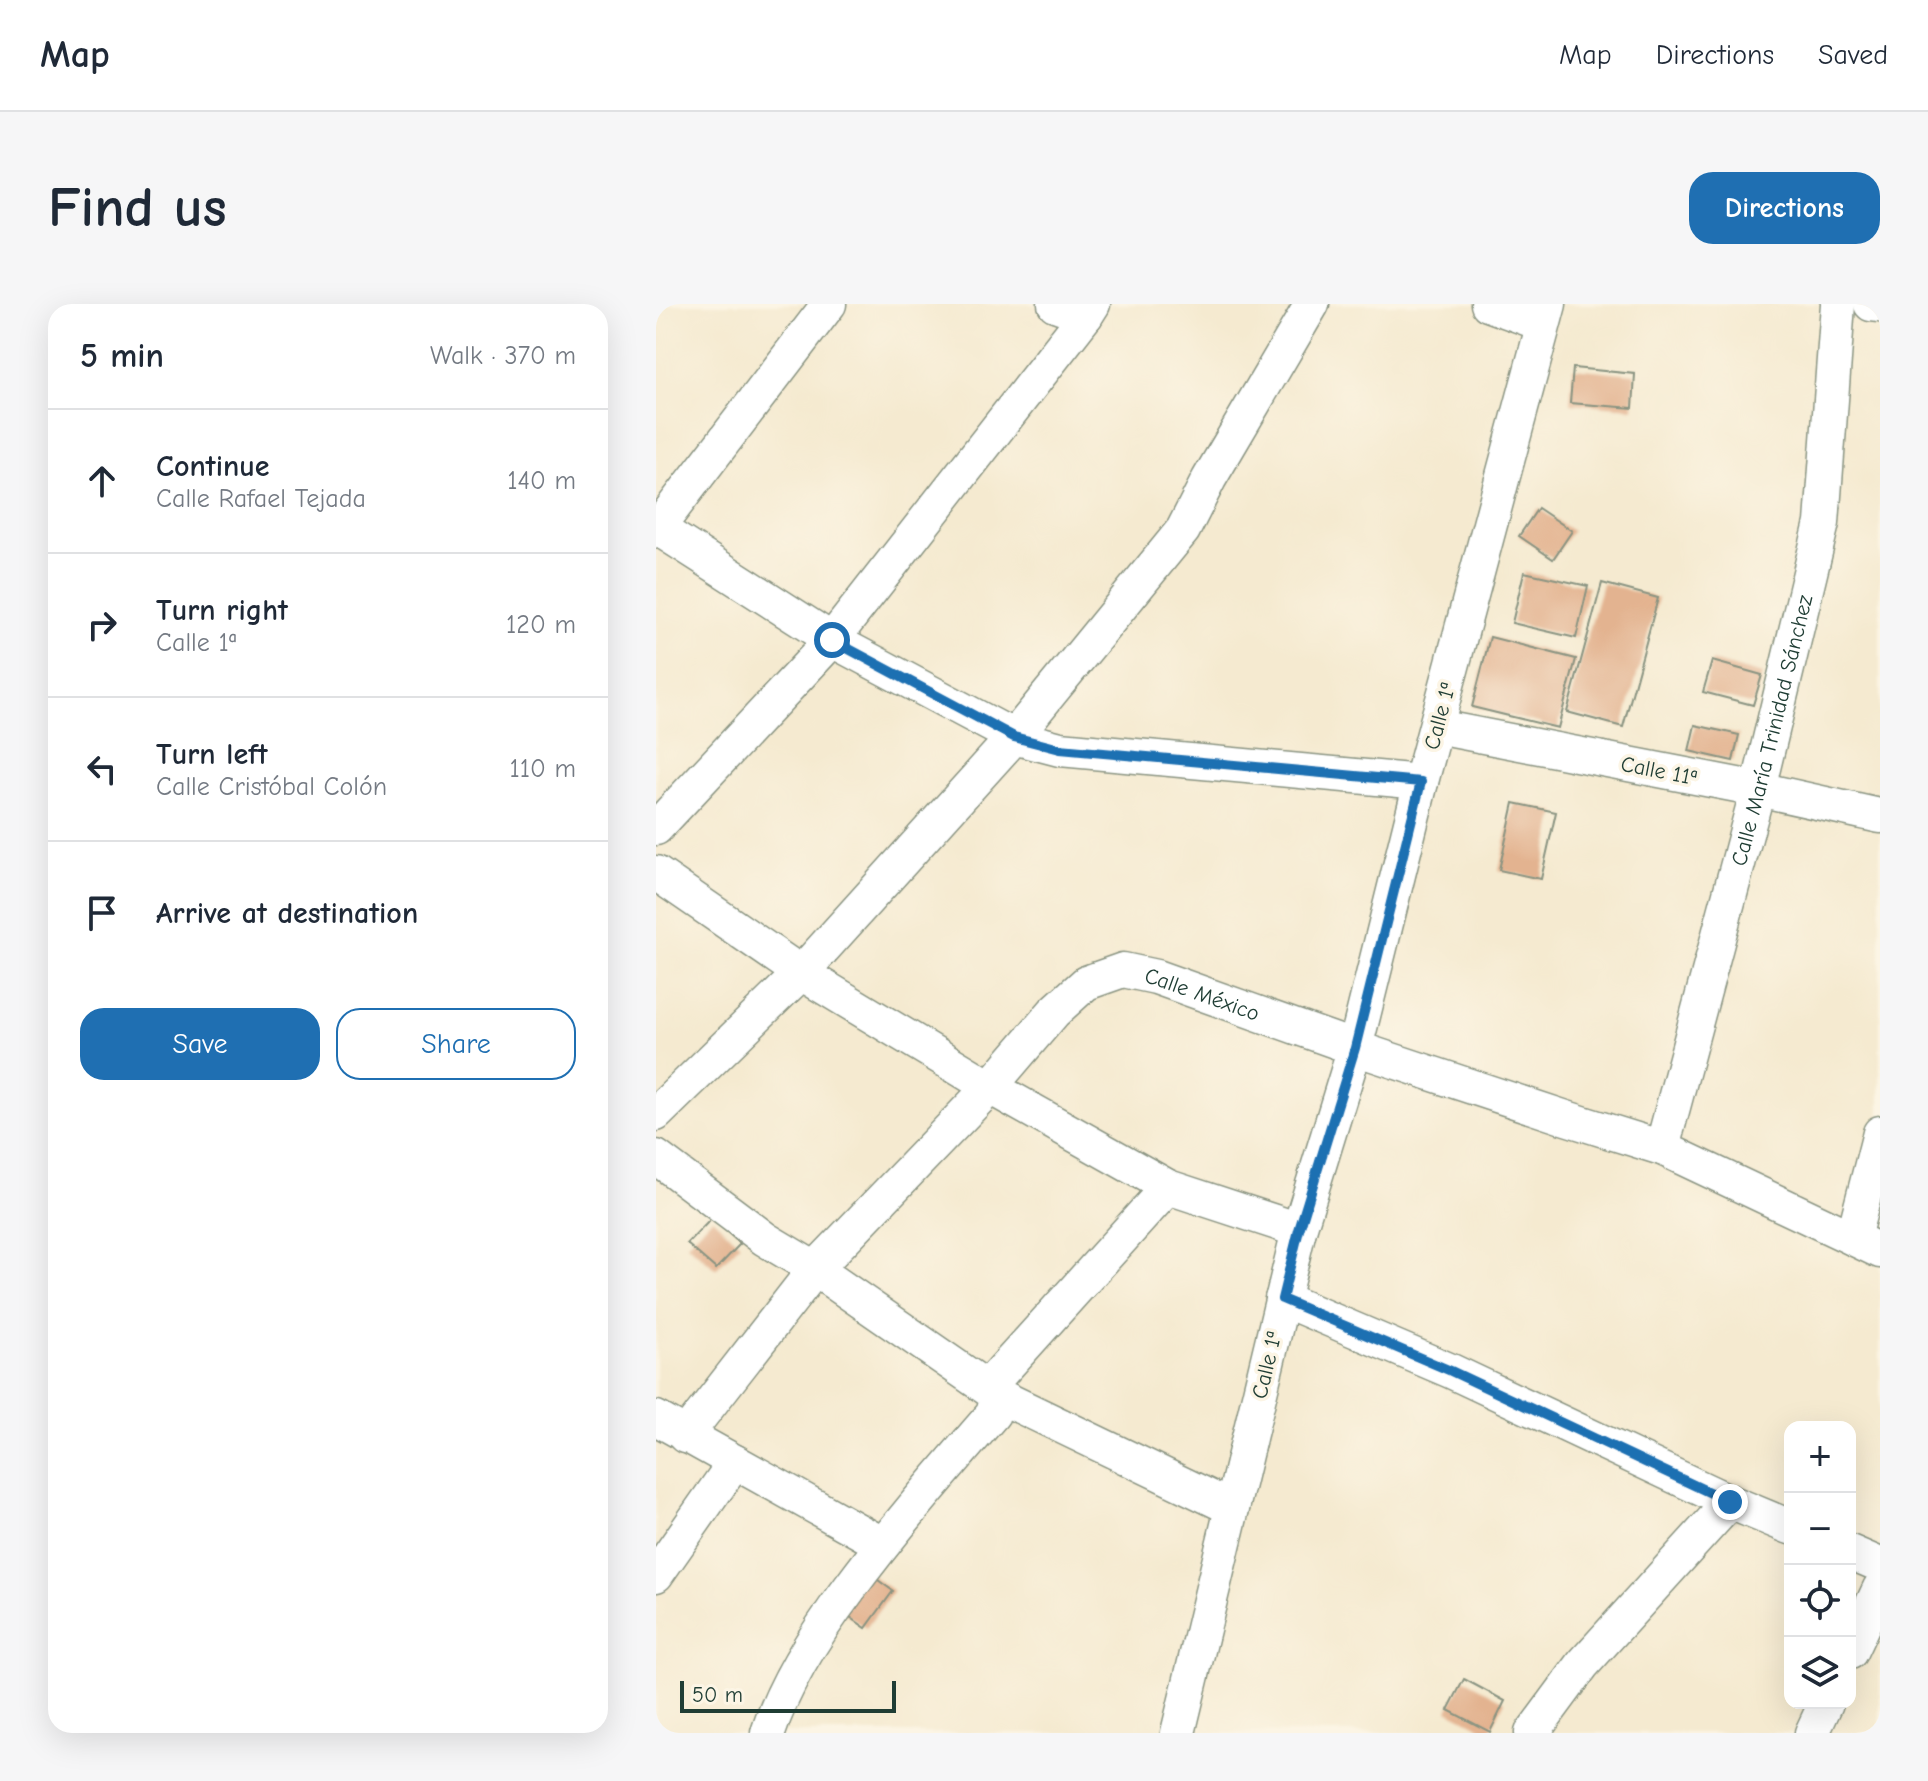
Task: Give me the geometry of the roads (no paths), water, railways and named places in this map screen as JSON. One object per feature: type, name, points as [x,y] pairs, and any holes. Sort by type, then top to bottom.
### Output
[{"type":"street","points":[[829,304],[657,528],[832,640],[1014,737],[1060,749],[1421,782]]},
{"type":"street","points":[[656,1114],[801,973],[1014,737],[1183,530],[1209,479],[1312,304]]},
{"type":"street","points":[[1488,304],[1546,314]]},
{"type":"street","name":"Calle María Trinidad Sánchez","points":[[1662,1148],[1758,789],[1822,523],[1838,304]]},
{"type":"street","points":[[1871,304],[1880,305]]},
{"type":"street","points":[[656,828],[832,640],[1078,308]]},
{"type":"street","name":"Calle 1ª","points":[[1178,1733],[1299,1230],[1355,1048],[1421,782],[1546,314]]},
{"type":"street","name":"Calle 11ª","points":[[1437,727],[1758,789],[1880,816]]},
{"type":"street","points":[[656,873],[801,973],[990,1087],[1168,1187],[1299,1230]]},
{"type":"street","name":"Calle México","points":[[685,1436],[815,1269],[990,1087],[1054,1012],[1086,983],[1123,970],[1156,977],[1355,1048],[1662,1148],[1866,1245]]},
{"type":"street","points":[[1866,1245],[1880,1133]]},
{"type":"street","points":[[656,1157],[765,1239],[815,1269],[997,1395],[1232,1508]]},
{"type":"street","points":[[768,1733],[795,1671],[825,1621],[882,1544],[993,1414],[997,1395],[994,1380],[1168,1187]]},
{"type":"street","points":[[1282,1299],[1451,1371],[1784,1524]]},
{"type":"street","points":[[656,1418],[882,1544]]},
{"type":"street","points":[[656,1575],[735,1462]]},
{"type":"street","points":[[1532,1733],[1583,1664],[1730,1502]]},
{"type":"street","points":[[1856,1555],[1880,1565]]},
{"type":"street","points":[[1856,1639],[1880,1588]]},
{"type":"street","points":[[1812,1733],[1823,1709]]}]
